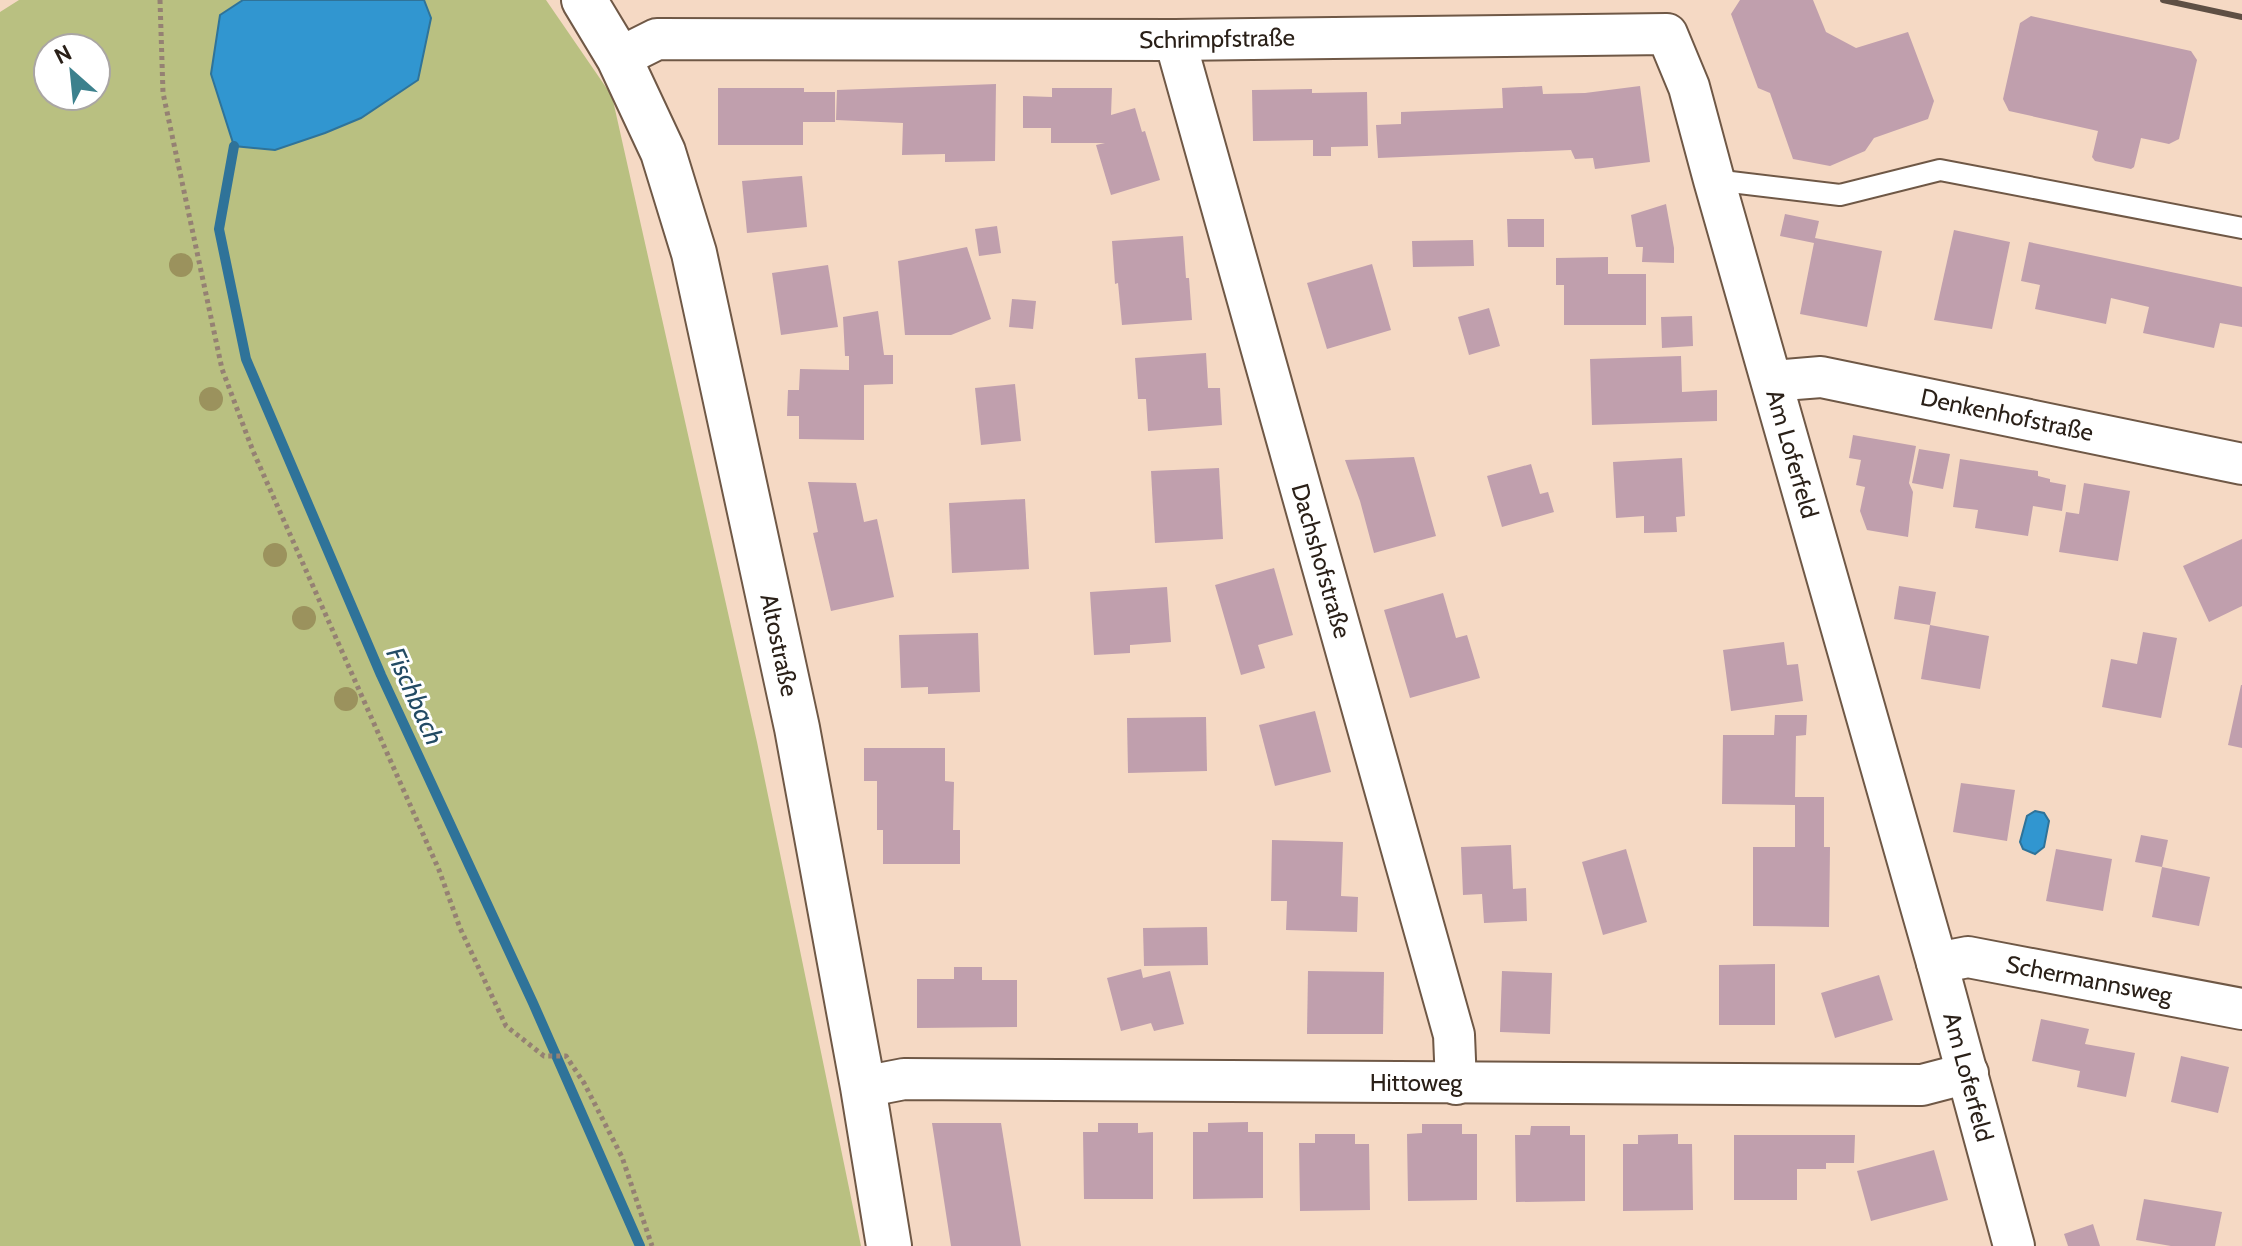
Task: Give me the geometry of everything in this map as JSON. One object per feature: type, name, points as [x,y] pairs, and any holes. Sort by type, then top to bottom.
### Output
[{"type":"main road","name":"Altostraße","points":[[584,0],[619,58],[663,152],[694,253],[797,728],[889,1246]]},
{"type":"street","name":"Schrimpfstraße","points":[[619,58],[657,39],[1175,40],[1667,34],[1689,87],[1714,180]]},
{"type":"street","name":"Dachshofstraße","points":[[1175,40],[1454,1035],[1456,1084]]},
{"type":"street","name":"Am Loferfeld","points":[[1714,180],[1968,1073],[2014,1246]]},
{"type":"street","name":"Denkenhofstraße","points":[[1772,381],[1821,377],[2242,464]]},
{"type":"street","name":"Schermannsweg","points":[[1937,963],[1968,957],[2242,1009]]},
{"type":"street","name":"Hittoweg","points":[[863,1087],[904,1079],[1922,1085],[1968,1073]]},
{"type":"lane","points":[[1714,180],[1840,195],[1940,170],[2242,228]]},
{"type":"path","points":[[160,0],[163,93],[222,369],[253,451],[439,870],[460,928],[506,1026],[544,1056],[566,1056],[584,1083],[622,1157],[652,1246]]},
{"type":"green space","points":[[19,0],[243,0],[220,15],[275,150],[361,118],[431,18],[424,0],[546,0],[612,96],[757,742],[861,1246],[0,1246],[0,12]]},
{"type":"water","points":[[243,0],[424,0],[431,18],[418,80],[361,118],[325,133],[275,150],[234,146],[211,74],[220,15]]},
{"type":"water","points":[[2035,811],[2044,813],[2049,821],[2044,847],[2035,854],[2023,849],[2020,842],[2027,816]]},
{"type":"building","points":[[1740,0],[1813,0],[1826,32],[1856,48],[1908,32],[1934,101],[1928,119],[1874,138],[1865,151],[1830,166],[1793,159],[1770,93],[1758,88],[1731,14]]},
{"type":"building","points":[[2031,16],[2191,51],[2197,60],[2179,139],[2169,144],[2141,138],[2131,169],[2095,161],[2092,157],[2098,131],[2009,111],[2003,99],[2020,23]]},
{"type":"building","points":[[996,84],[995,161],[945,162],[945,154],[902,155],[903,123],[836,120],[837,90]]},
{"type":"building","points":[[1542,86],[1543,94],[1585,93],[1640,86],[1650,162],[1595,169],[1593,158],[1575,159],[1571,150],[1378,158],[1376,125],[1401,124],[1401,112],[1503,108],[1502,88]]},
{"type":"building","points":[[718,88],[804,88],[804,92],[835,92],[835,122],[803,122],[803,145],[718,145]]},
{"type":"building","points":[[1052,88],[1112,88],[1111,115],[1135,108],[1160,180],[1111,195],[1096,145],[1105,143],[1051,143],[1051,128],[1023,128],[1023,96],[1052,97]]},
{"type":"building","points":[[1312,89],[1312,93],[1367,92],[1368,146],[1331,147],[1331,156],[1313,156],[1313,140],[1253,141],[1252,90]]},
{"type":"building","points":[[802,176],[807,227],[747,233],[742,181]]},
{"type":"building","points":[[1666,204],[1674,263],[1642,262],[1643,247],[1636,247],[1631,215]]},
{"type":"building","points":[[1785,214],[1819,221],[1815,238],[1882,251],[1867,327],[1800,314],[1814,243],[1780,236]]},
{"type":"building","points":[[1507,219],[1544,219],[1544,247],[1508,247]]},
{"type":"building","points":[[997,226],[1001,253],[979,256],[975,229]]},
{"type":"building","points":[[1954,230],[2010,242],[1992,329],[1934,320]]},
{"type":"building","points":[[1183,236],[1192,320],[1122,325],[1112,241]]},
{"type":"building","points":[[1473,240],[1474,266],[1413,267],[1412,241]]},
{"type":"building","points":[[2029,242],[2242,287],[2242,327],[2220,323],[2214,348],[2143,333],[2149,307],[2111,298],[2106,324],[2035,309],[2040,285],[2021,281]]},
{"type":"building","points":[[967,247],[991,319],[951,335],[905,335],[898,261]]},
{"type":"building","points":[[1608,257],[1608,274],[1646,274],[1646,325],[1564,325],[1564,285],[1556,285],[1556,258]]},
{"type":"building","points":[[1372,264],[1391,330],[1327,349],[1307,283]]},
{"type":"building","points":[[828,265],[838,327],[781,335],[772,273]]},
{"type":"building","points":[[1012,299],[1036,301],[1033,329],[1009,327]]},
{"type":"building","points":[[1489,308],[1500,346],[1469,355],[1458,317]]},
{"type":"building","points":[[878,311],[884,355],[893,355],[893,384],[864,385],[864,440],[799,439],[799,416],[787,416],[788,390],[799,390],[800,369],[849,370],[843,317]]},
{"type":"building","points":[[1692,316],[1693,346],[1662,348],[1661,317]]},
{"type":"building","points":[[1206,353],[1208,388],[1220,388],[1222,425],[1148,431],[1146,399],[1138,399],[1135,358]]},
{"type":"building","points":[[1681,356],[1682,392],[1717,390],[1717,421],[1592,425],[1590,359]]},
{"type":"building","points":[[1015,384],[1021,441],[981,445],[975,388]]},
{"type":"building","points":[[1853,435],[1916,446],[1909,483],[1913,492],[1908,537],[1867,530],[1860,511],[1865,487],[1856,485],[1861,460],[1849,458]]},
{"type":"building","points":[[1919,449],[1950,454],[1943,489],[1912,483]]},
{"type":"building","points":[[1414,457],[1436,536],[1374,553],[1345,460]]},
{"type":"building","points":[[1682,458],[1685,516],[1676,517],[1677,532],[1644,533],[1644,516],[1616,518],[1613,462]]},
{"type":"building","points":[[1960,459],[2038,471],[2038,476],[2050,479],[2050,482],[2066,485],[2062,511],[2033,506],[2028,536],[1975,528],[1978,510],[1953,507]]},
{"type":"building","points":[[1531,464],[1540,494],[1548,492],[1554,512],[1502,527],[1487,476]]},
{"type":"building","points":[[1219,468],[1223,539],[1155,543],[1151,471]]},
{"type":"building","points":[[808,482],[856,483],[864,522],[877,519],[894,597],[831,611],[813,533],[818,532]]},
{"type":"building","points":[[2084,483],[2130,491],[2118,561],[2059,552],[2066,512],[2079,514]]},
{"type":"building","points":[[1025,499],[1029,569],[952,573],[949,503]]},
{"type":"building","points":[[2242,539],[2242,606],[2209,622],[2183,566]]},
{"type":"building","points":[[1274,568],[1293,635],[1258,645],[1265,668],[1241,675],[1215,585]]},
{"type":"building","points":[[1899,586],[1936,592],[1930,625],[1894,619]]},
{"type":"building","points":[[1167,587],[1171,642],[1130,645],[1130,653],[1094,655],[1090,592]]},
{"type":"building","points":[[1443,593],[1456,638],[1467,635],[1480,678],[1410,698],[1384,610]]},
{"type":"building","points":[[1930,625],[1989,636],[1980,689],[1921,679]]},
{"type":"building","points":[[2143,632],[2177,638],[2161,718],[2102,707],[2111,659],[2137,664]]},
{"type":"building","points":[[978,633],[980,692],[928,694],[928,687],[901,688],[899,635]]},
{"type":"building","points":[[1784,642],[1787,665],[1798,664],[1803,701],[1731,711],[1723,650]]},
{"type":"building","points":[[2242,685],[2242,748],[2228,745]]},
{"type":"building","points":[[1315,711],[1331,772],[1275,786],[1259,725]]},
{"type":"building","points":[[1775,715],[1807,715],[1806,735],[1796,736],[1795,797],[1824,797],[1824,847],[1830,847],[1829,927],[1753,926],[1753,847],[1795,847],[1795,805],[1722,804],[1723,735],[1774,735]]},
{"type":"building","points":[[1206,717],[1207,771],[1128,773],[1127,718]]},
{"type":"building","points":[[864,748],[945,748],[945,781],[954,782],[953,830],[960,830],[960,864],[883,864],[883,830],[877,830],[877,781],[864,781]]},
{"type":"building","points":[[1961,783],[2015,790],[2007,841],[1953,832]]},
{"type":"building","points":[[2141,835],[2168,840],[2162,867],[2135,862]]},
{"type":"building","points":[[1272,840],[1343,842],[1341,896],[1358,897],[1357,932],[1286,930],[1287,901],[1271,901]]},
{"type":"building","points":[[1511,845],[1513,889],[1526,888],[1527,921],[1484,923],[1482,894],[1463,895],[1461,847]]},
{"type":"building","points":[[1626,849],[1647,922],[1603,935],[1582,862]]},
{"type":"building","points":[[2056,849],[2112,859],[2103,911],[2046,901]]},
{"type":"building","points":[[2162,867],[2210,877],[2199,926],[2152,917]]},
{"type":"building","points":[[1207,927],[1208,965],[1144,966],[1143,928]]},
{"type":"building","points":[[1775,964],[1775,1025],[1719,1025],[1719,965]]},
{"type":"building","points":[[954,967],[982,967],[982,980],[1017,980],[1017,1027],[917,1028],[917,979],[954,979]]},
{"type":"building","points":[[1141,969],[1143,978],[1170,971],[1184,1024],[1154,1031],[1151,1023],[1121,1031],[1107,978]]},
{"type":"building","points":[[1308,971],[1384,972],[1383,1034],[1307,1034]]},
{"type":"building","points":[[1502,971],[1552,973],[1550,1034],[1500,1032]]},
{"type":"building","points":[[1879,975],[1893,1020],[1835,1038],[1821,993]]},
{"type":"building","points":[[2041,1019],[2089,1029],[2085,1044],[2135,1053],[2126,1097],[2077,1087],[2080,1071],[2032,1061]]},
{"type":"building","points":[[2181,1056],[2229,1067],[2218,1113],[2171,1102]]},
{"type":"building","points":[[1248,1122],[1248,1132],[1263,1132],[1263,1198],[1193,1199],[1193,1132],[1208,1132],[1208,1123]]},
{"type":"building","points":[[932,1123],[1001,1123],[1021,1246],[951,1246]]},
{"type":"building","points":[[1098,1123],[1138,1123],[1138,1133],[1153,1132],[1153,1199],[1084,1199],[1083,1132],[1098,1132]]},
{"type":"building","points":[[1422,1124],[1462,1124],[1462,1134],[1477,1134],[1477,1200],[1408,1201],[1407,1134],[1422,1133]]},
{"type":"building","points":[[1531,1126],[1570,1126],[1570,1135],[1585,1135],[1585,1201],[1516,1202],[1515,1135],[1530,1135]]},
{"type":"building","points":[[1315,1134],[1355,1134],[1355,1144],[1369,1144],[1370,1210],[1300,1211],[1299,1143],[1315,1143]]},
{"type":"building","points":[[1678,1134],[1678,1144],[1692,1144],[1693,1210],[1623,1211],[1623,1144],[1638,1144],[1638,1135]]},
{"type":"building","points":[[1734,1135],[1855,1135],[1854,1163],[1826,1163],[1826,1169],[1797,1169],[1797,1200],[1734,1200]]},
{"type":"building","points":[[1934,1150],[1948,1200],[1871,1221],[1857,1171]]},
{"type":"building","points":[[2144,1199],[2222,1212],[2215,1246],[2171,1246],[2136,1240]]},
{"type":"building","points":[[2093,1224],[2100,1246],[2068,1246],[2064,1234]]},
{"type":"waterway","name":"Fischbach","points":[[234,146],[219,229],[246,359],[381,675],[533,1003],[640,1246]]},
{"type":"railway","points":[[2163,0],[2242,17]]}]
